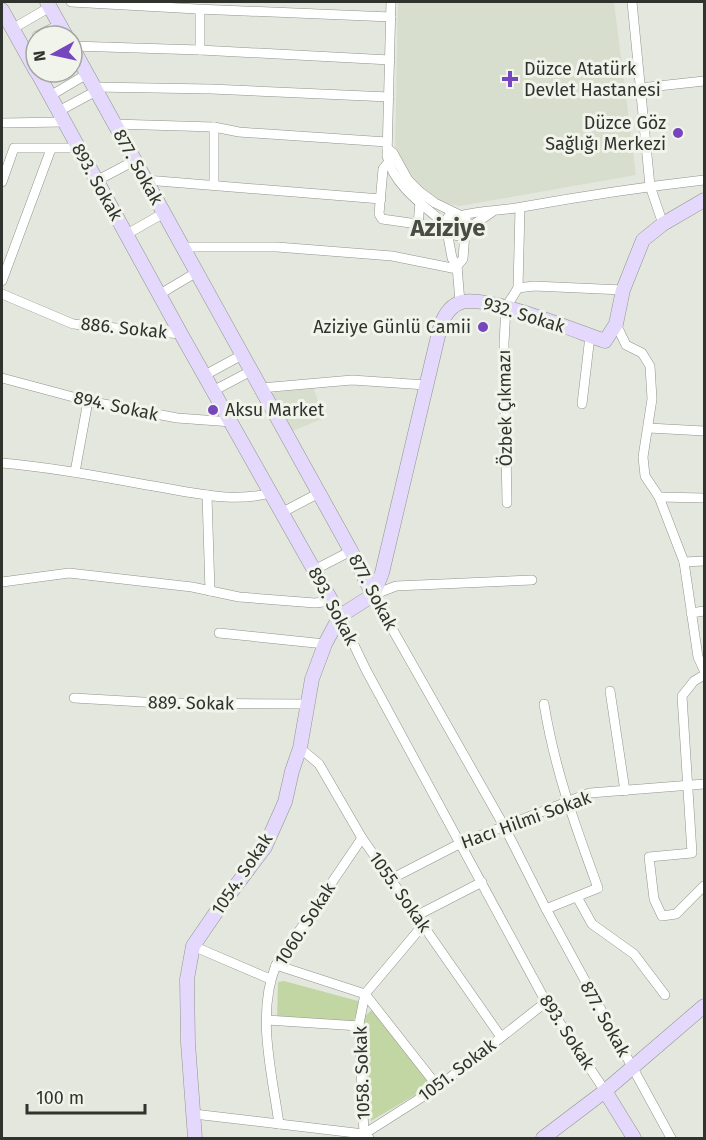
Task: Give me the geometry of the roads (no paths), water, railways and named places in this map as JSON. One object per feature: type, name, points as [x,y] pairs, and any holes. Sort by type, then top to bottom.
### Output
[{"type":"street","points":[[71,2],[391,17]]},
{"type":"street","points":[[391,2],[388,163],[395,177],[454,236],[466,231],[492,212]]},
{"type":"street","points":[[632,2],[650,186],[663,225]]},
{"type":"street","points":[[5,19],[48,4],[60,24]]},
{"type":"street","points":[[198,7],[200,50]]},
{"type":"street","name":"893. Sokak","points":[[5,19],[24,50]]},
{"type":"street","points":[[84,47],[200,50],[390,60]]},
{"type":"street","name":"877. Sokak","points":[[84,69],[351,551],[373,595],[504,826],[546,909],[671,1138]]},
{"type":"street","points":[[640,88],[705,81]]},
{"type":"street","name":"893. Sokak","points":[[43,84],[340,616],[366,670],[483,882],[546,1002],[634,1138]]},
{"type":"street","points":[[50,96],[92,84],[389,97]]},
{"type":"street","points":[[2,123],[61,117],[92,84]]},
{"type":"street","points":[[114,124],[214,127],[239,132],[387,145]]},
{"type":"street","points":[[214,127],[214,185]]},
{"type":"street","points":[[387,145],[414,186],[435,203],[459,214],[467,221],[463,259],[457,267]]},
{"type":"street","points":[[2,182],[14,148],[79,148]]},
{"type":"street","points":[[2,281],[51,149]]},
{"type":"street","points":[[98,180],[134,161]]},
{"type":"street","points":[[388,163],[383,169],[379,214],[382,219],[446,227]]},
{"type":"street","points":[[146,180],[381,199]]},
{"type":"street","points":[[460,302],[457,267],[452,258],[446,227],[448,216],[481,211],[492,212],[650,186],[705,180]]},
{"type":"street","points":[[705,200],[643,240],[622,290],[616,324],[605,341],[626,345],[642,353],[650,366],[652,399],[643,457],[645,476],[659,497],[684,562],[698,657],[705,670]]},
{"type":"street","points":[[417,225],[420,202]]},
{"type":"street","points":[[520,208],[518,288],[534,286],[622,290]]},
{"type":"street","points":[[127,234],[164,213]]},
{"type":"street","points":[[183,248],[277,247],[392,256],[457,267]]},
{"type":"street","points":[[160,294],[197,272]]},
{"type":"street","name":"Özbek Çıkmazı","points":[[507,503],[504,343],[506,307],[518,288]]},
{"type":"street","name":"886. Sokak","points":[[2,294],[73,324],[181,334]]},
{"type":"street","name":"932. Sokak","points":[[373,595],[382,573],[441,322],[446,313],[460,302],[469,300],[506,307],[605,341]]},
{"type":"street","points":[[616,324],[626,345]]},
{"type":"street","points":[[582,404],[590,336]]},
{"type":"street","points":[[204,375],[242,354]]},
{"type":"street","points":[[213,391],[251,371]]},
{"type":"street","name":"894. Sokak","points":[[2,378],[88,401],[177,418],[232,422]]},
{"type":"street","points":[[261,388],[352,380],[426,385]]},
{"type":"street","points":[[75,472],[88,401]]},
{"type":"street","points":[[649,428],[705,431]]},
{"type":"street","points":[[2,463],[75,472],[207,495],[240,497],[270,494]]},
{"type":"street","points":[[281,513],[319,493]]},
{"type":"street","points":[[207,495],[210,591]]},
{"type":"street","points":[[659,497],[705,498]]},
{"type":"street","points":[[314,570],[351,551]]},
{"type":"street","points":[[684,562],[705,561]]},
{"type":"street","points":[[2,582],[69,573],[192,587],[239,597],[315,603],[331,601]]},
{"type":"street","points":[[340,616],[373,595],[396,586],[532,580]]},
{"type":"street","points":[[691,613],[705,611]]},
{"type":"street","name":"1054. Sokak","points":[[195,1138],[187,979],[193,946],[265,847],[285,802],[300,747],[312,679],[325,644],[340,616]]},
{"type":"street","points":[[219,633],[325,644]]},
{"type":"street","points":[[705,675],[694,681],[681,696],[692,853],[650,857],[654,899],[662,916],[676,914],[705,886]]},
{"type":"street","points":[[610,691],[625,791]]},
{"type":"street","name":"889. Sokak","points":[[74,698],[136,702],[307,704]]},
{"type":"street","points":[[544,704],[552,748],[566,801],[598,888],[546,909]]},
{"type":"street","name":"1055. Sokak","points":[[300,747],[318,764],[362,838],[501,1037]]},
{"type":"street","name":"Hacı Hilmi Sokak","points":[[391,879],[461,843],[566,801],[590,794],[705,784]]},
{"type":"street","name":"1060. Sokak","points":[[279,1124],[267,1020],[270,979],[276,965],[362,838]]},
{"type":"street","points":[[416,916],[483,882]]},
{"type":"street","points":[[577,897],[592,924],[634,954],[665,994]]},
{"type":"street","name":"1058. Sokak","points":[[367,1136],[359,1026],[365,994],[423,925]]},
{"type":"street","points":[[193,946],[270,979]]},
{"type":"street","points":[[276,965],[365,994],[438,1087]]},
{"type":"street","name":"1051. Sokak","points":[[367,1136],[438,1087],[546,1002]]},
{"type":"street","points":[[543,1138],[701,1013]]},
{"type":"street","points":[[267,1020],[359,1026]]},
{"type":"street","points":[[194,1114],[367,1136]]},
{"type":"place","name":"Düzce Atatürk Devlet Hastanesi","points":[[510,79]]},
{"type":"place","name":"Düzce Göz Sağlığı Merkezi","points":[[678,133]]},
{"type":"place","name":"Aziziye Günlü Camii","points":[[483,327]]},
{"type":"place","name":"Aksu Market","points":[[213,410]]},
{"type":"district","name":"Aziziye","points":[[448,228]]}]
